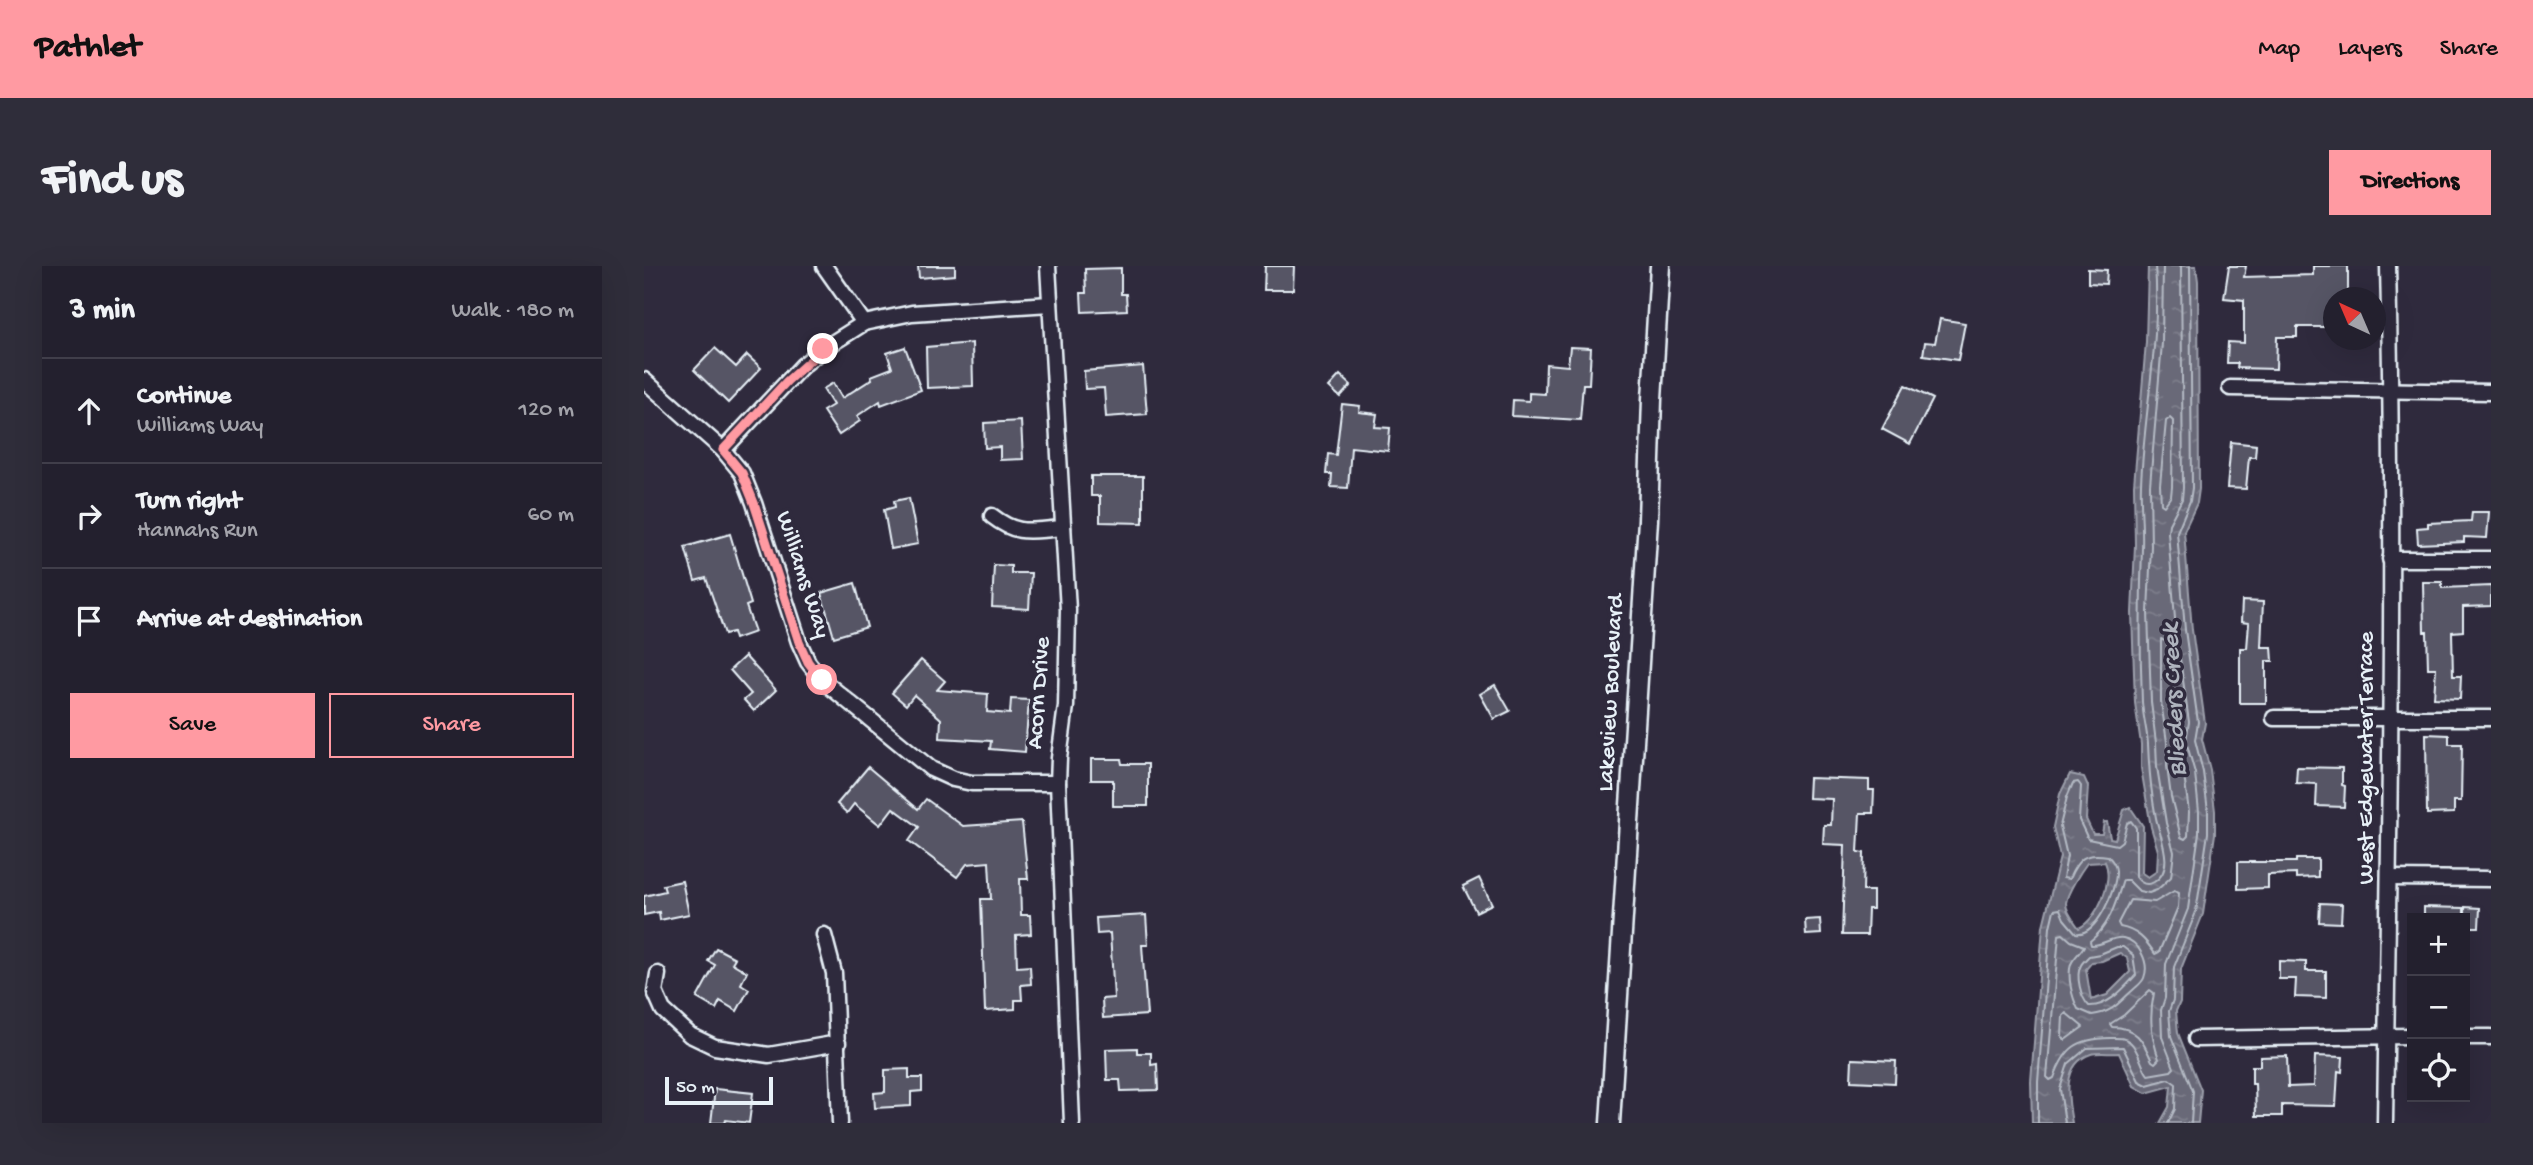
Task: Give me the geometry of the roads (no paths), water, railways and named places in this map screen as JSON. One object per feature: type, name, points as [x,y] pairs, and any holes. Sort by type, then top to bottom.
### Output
[{"type":"street","points":[[824,266],[864,323]]},
{"type":"street","name":"Acorn Drive","points":[[1048,266],[1068,610],[1066,706],[1058,783],[1072,1123]]},
{"type":"street","name":"Lakeview Boulevard","points":[[1611,1123],[1648,520],[1660,266]]},
{"type":"street","name":"West Edgewater Terrace","points":[[2385,1123],[2392,718],[2388,266]]},
{"type":"street","points":[[723,450],[802,366],[864,323],[912,313],[1050,304]]},
{"type":"street","name":"Williams Way","points":[[644,380],[723,450],[742,473],[799,642],[808,662],[822,680],[931,769],[953,779],[972,783],[1058,783]]},
{"type":"street","points":[[2230,388],[2491,393]]},
{"type":"street","points":[[992,516],[1007,528],[1018,531],[1063,528]]},
{"type":"street","points":[[2390,559],[2491,559]]},
{"type":"street","points":[[2274,718],[2491,718]]},
{"type":"street","points":[[2390,878],[2491,879]]},
{"type":"street","points":[[824,935],[834,973],[840,1123]]},
{"type":"street","points":[[658,974],[655,992],[663,1010],[690,1035],[715,1047],[769,1055],[838,1043]]},
{"type":"street","points":[[2196,1039],[2407,1036]]},
{"type":"street","points":[[2470,1037],[2491,1037]]},
{"type":"water","name":"Blieders Creek","points":[[2148,266],[2196,266],[2199,489],[2197,503],[2184,531],[2192,630],[2205,723],[2202,739],[2210,770],[2215,834],[2203,914],[2181,969],[2180,1002],[2176,1011],[2178,1033],[2201,1090],[2198,1123],[2160,1123],[2169,1107],[2171,1086],[2146,1093],[2134,1086],[2119,1053],[2098,1053],[2081,1059],[2071,1074],[2068,1094],[2072,1123],[2032,1123],[2031,1081],[2043,926],[2060,857],[2053,827],[2060,794],[2070,774],[2084,777],[2088,786],[2086,819],[2093,834],[2102,834],[2104,822],[2107,822],[2110,838],[2115,839],[2124,810],[2130,807],[2143,826],[2142,873],[2148,877],[2157,871],[2158,851],[2141,768],[2141,744],[2135,703],[2132,613],[2134,485],[2146,342]],"holes":[[[2105,862],[2106,888],[2098,908],[2079,928],[2067,910],[2069,894],[2087,863]],[[2120,953],[2127,958],[2130,972],[2107,995],[2091,1000],[2086,969],[2092,962],[2102,961]]]}]
